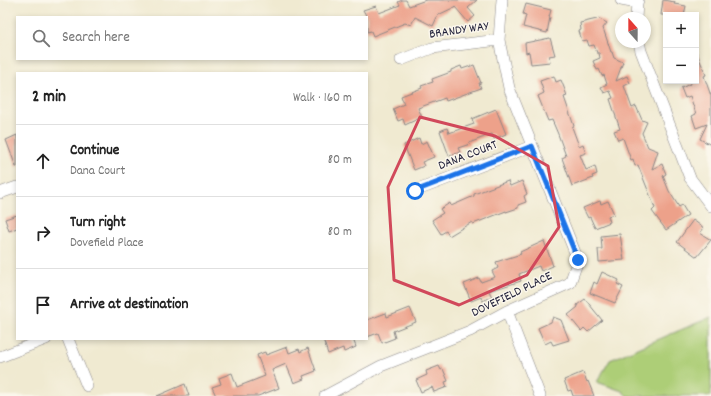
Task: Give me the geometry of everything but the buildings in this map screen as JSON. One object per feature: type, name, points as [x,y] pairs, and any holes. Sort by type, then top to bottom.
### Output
[{"type":"street","name":"DOVEFIELD PLACE","points":[[325,396],[381,366],[470,331],[507,311],[570,283],[578,260],[509,88],[499,40],[502,0]]},
{"type":"street","points":[[621,0],[638,2],[637,12]]},
{"type":"street","name":"BRANDY WAY","points":[[401,60],[432,48],[499,40]]},
{"type":"street","points":[[640,48],[690,178],[711,206]]},
{"type":"street","name":"DANA COURT","points":[[415,191],[532,146]]},
{"type":"street","points":[[0,193],[16,187]]},
{"type":"street","points":[[507,311],[540,396]]},
{"type":"street","points":[[0,357],[43,340]]},
{"type":"street","points":[[68,340],[88,386]]},
{"type":"highlighted area","points":[[420,117],[495,136],[548,166],[559,227],[527,275],[459,305],[394,280],[388,187]]},
{"type":"green space","points":[[711,317],[711,396],[627,396],[622,391],[597,382],[610,360]]},
{"type":"route","points":[[415,191],[532,146],[578,260]]}]
